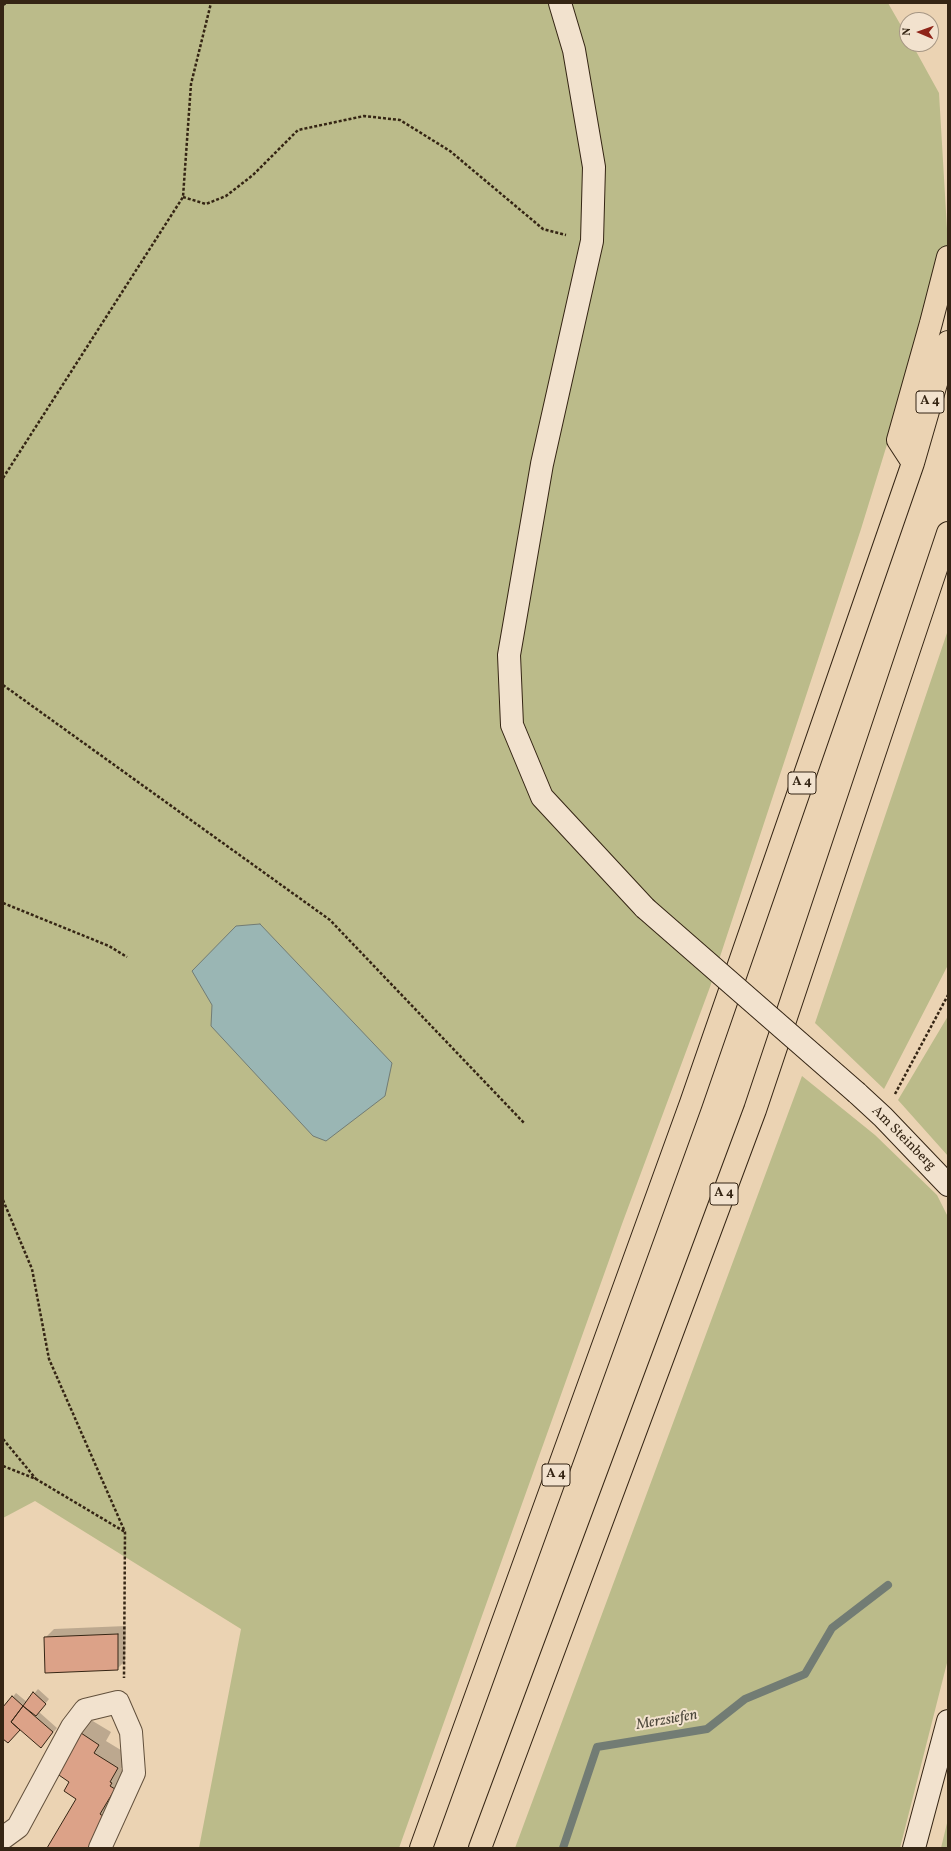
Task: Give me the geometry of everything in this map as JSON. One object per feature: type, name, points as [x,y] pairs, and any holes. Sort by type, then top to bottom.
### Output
[{"type":"highway","points":[[913,463],[898,440],[948,257]]},
{"type":"highway","name":"A 4","points":[[421,1848],[691,1103],[913,463],[948,342]]},
{"type":"highway","name":"A 4","points":[[480,1848],[756,1110],[948,533]]},
{"type":"main road","name":"Am Steinberg","points":[[560,3],[574,50],[594,167],[592,241],[542,464],[508,655],[512,725],[542,797],[645,908],[857,1093],[883,1117],[948,1185]]},
{"type":"main road","points":[[3,1838],[18,1827],[72,1727],[85,1710],[118,1702],[131,1732],[134,1773],[100,1848]]},
{"type":"main road","points":[[914,1848],[948,1721]]},
{"type":"path","points":[[3,478],[183,196],[191,84],[211,3]]},
{"type":"path","points":[[183,196],[206,204],[226,196],[253,175],[298,130],[364,116],[400,120],[450,151],[543,229],[592,241]]},
{"type":"path","points":[[3,685],[330,920],[525,1124]]},
{"type":"path","points":[[3,903],[109,946],[127,957]]},
{"type":"path","points":[[883,1117],[948,995]]},
{"type":"path","points":[[3,1200],[32,1269],[49,1359],[125,1532],[124,1681],[118,1702]]},
{"type":"path","points":[[3,1439],[36,1479]]},
{"type":"path","points":[[3,1466],[36,1479],[125,1532]]},
{"type":"green space","points":[[3,3],[888,3],[899,22],[899,52],[916,52],[939,93],[948,246],[861,529],[710,987],[622,1224],[399,1848],[199,1848],[241,1629],[35,1501],[3,1518]]},
{"type":"green space","points":[[948,630],[948,965],[884,1089],[815,1023]]},
{"type":"green space","points":[[948,1016],[948,1156],[898,1100]]},
{"type":"green space","points":[[802,1076],[875,1135],[937,1195],[948,1217],[948,1659],[900,1848],[515,1848]]},
{"type":"green space","points":[[948,1819],[948,1848],[941,1848]]},
{"type":"water","points":[[260,924],[392,1063],[385,1096],[326,1141],[313,1136],[211,1026],[212,1005],[192,971],[236,926]]},
{"type":"building","points":[[118,1634],[118,1670],[45,1673],[44,1637]]},
{"type":"building","points":[[33,1692],[46,1704],[36,1716],[23,1706]]},
{"type":"building","points":[[12,1696],[23,1706],[11,1722],[20,1730],[8,1743],[3,1739],[3,1707]]},
{"type":"building","points":[[23,1706],[53,1732],[41,1748],[11,1722]]},
{"type":"building","points":[[78,1731],[99,1745],[94,1753],[118,1768],[110,1782],[112,1783],[110,1786],[115,1789],[100,1814],[107,1819],[88,1848],[47,1848],[76,1799],[64,1791],[69,1782],[53,1771]]},
{"type":"waterway","name":"Merzsiefen","points":[[563,1848],[597,1747],[707,1729],[745,1699],[805,1674],[832,1628],[888,1585]]}]
